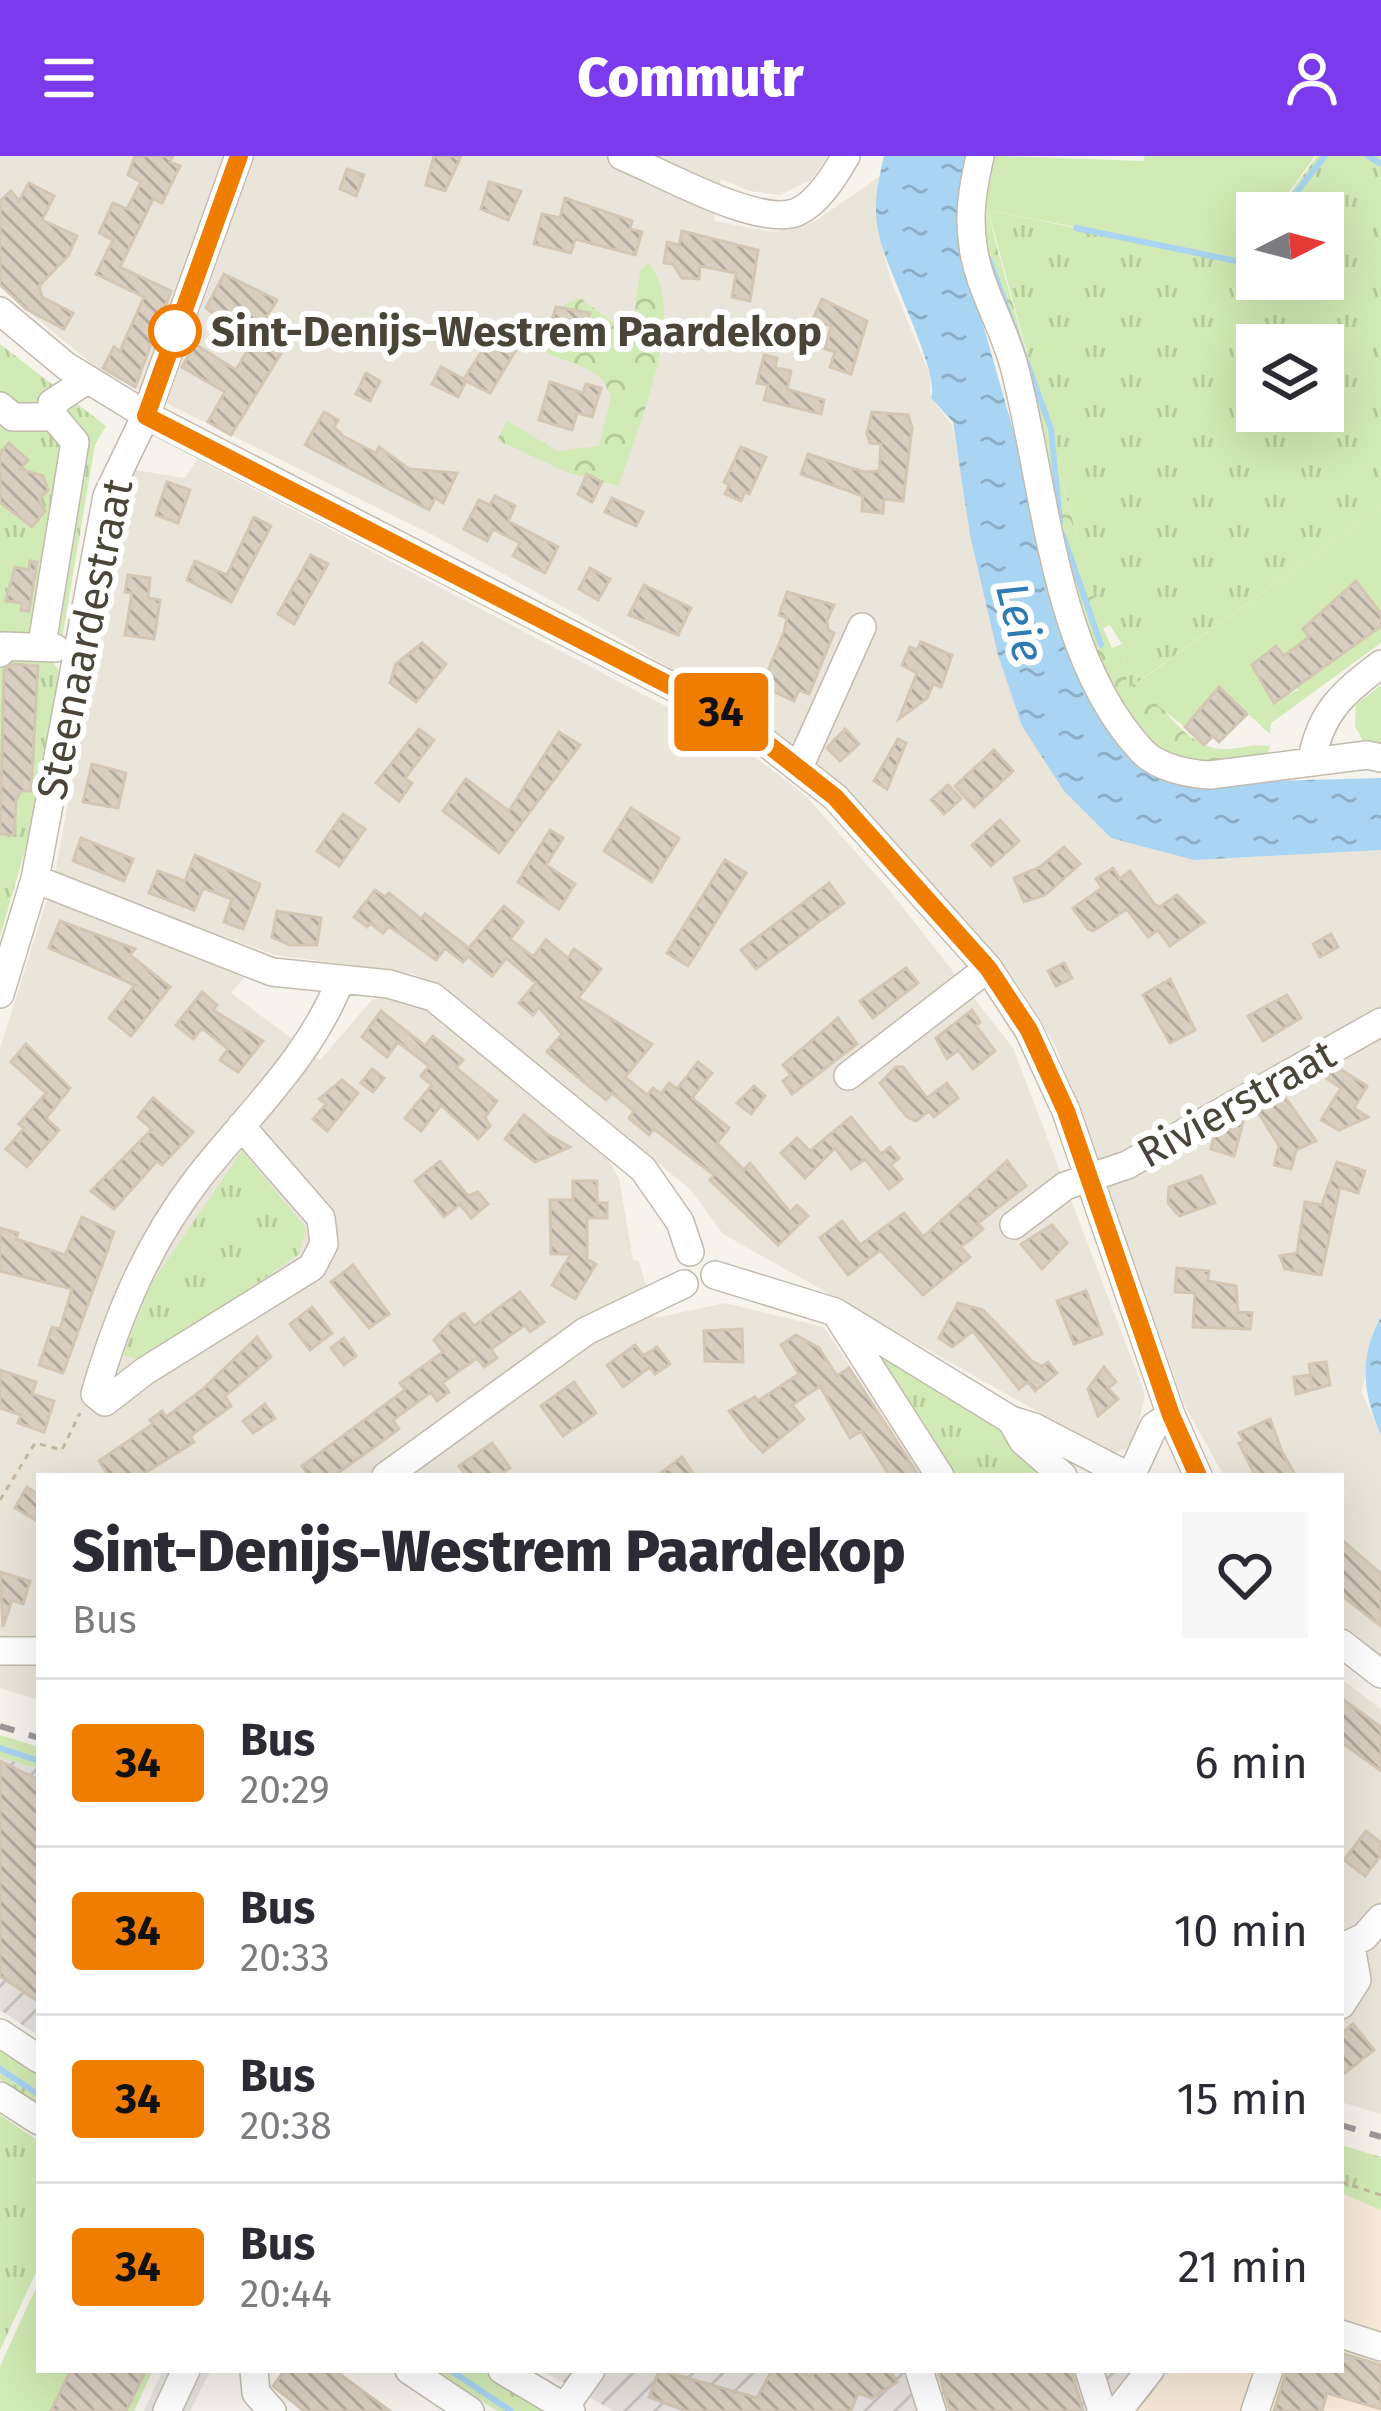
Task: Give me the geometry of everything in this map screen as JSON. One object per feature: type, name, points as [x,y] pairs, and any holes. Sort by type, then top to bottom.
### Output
[{"type":"street","name":"Steenaardestraat","points":[[0,994],[34,879],[107,496],[146,416],[239,156]]},
{"type":"street","points":[[622,156],[747,209],[774,215],[802,210],[846,156]]},
{"type":"street","points":[[980,156],[969,201],[973,251],[1013,362],[1057,572],[1087,658],[1122,724],[1146,756],[1186,773],[1210,775],[1312,760],[1381,758]]},
{"type":"street","points":[[0,311],[87,380],[146,416],[737,720],[800,765],[988,968],[1048,1067],[1171,1415],[1197,1473]]},
{"type":"street","points":[[42,644],[75,442],[54,417],[52,403],[87,380]]},
{"type":"street","points":[[0,406],[13,417],[54,417]]},
{"type":"street","points":[[800,765],[862,627]]},
{"type":"street","points":[[0,652],[3,646],[42,644],[76,655]]},
{"type":"street","points":[[1312,760],[1317,730],[1338,696],[1381,664]]},
{"type":"street","points":[[34,879],[254,966],[340,982],[389,983],[433,997],[643,1168],[680,1222],[690,1252]]},
{"type":"street","points":[[848,1076],[988,968]]},
{"type":"street","points":[[241,1126],[321,1218],[324,1244],[312,1267],[145,1371],[105,1402],[94,1394],[113,1329],[160,1231],[241,1126],[325,1019],[340,982]]},
{"type":"street","name":"Rivierstraat","points":[[1014,1225],[1065,1186],[1127,1165],[1381,1022]]},
{"type":"street","points":[[690,1252],[710,1256],[715,1275]]},
{"type":"street","points":[[684,1284],[678,1270],[690,1252]]},
{"type":"street","points":[[390,1473],[586,1330],[684,1284],[702,1288],[715,1275]]},
{"type":"street","points":[[715,1275],[835,1312],[1010,1420],[1034,1426],[1124,1473]]},
{"type":"street","points":[[835,1312],[938,1473]]},
{"type":"street","points":[[1131,1473],[1154,1426],[1171,1415]]},
{"type":"street","points":[[1010,1420],[1023,1441],[1060,1473]]},
{"type":"street","points":[[1344,1645],[1381,1674]]},
{"type":"street","points":[[0,1651],[36,1651]]},
{"type":"street","points":[[1344,2002],[1357,1980],[1346,1947],[1381,1918]]},
{"type":"street","points":[[0,2033],[36,2057]]},
{"type":"street","points":[[0,2096],[36,2120]]},
{"type":"street","points":[[1344,2335],[1381,2347]]},
{"type":"street","points":[[167,2411],[185,2373]]},
{"type":"street","points":[[254,2373],[256,2393],[272,2411]]},
{"type":"street","points":[[413,2373],[470,2411]]},
{"type":"street","points":[[507,2373],[568,2409],[589,2373]]},
{"type":"street","points":[[920,2373],[932,2411]]},
{"type":"street","points":[[1090,2373],[1102,2411]]},
{"type":"street","points":[[1118,2411],[1148,2373]]},
{"type":"street","points":[[1255,2411],[1268,2373]]},
{"type":"path","points":[[0,1499],[34,1443],[62,1450],[94,1394]]},
{"type":"path","points":[[1344,2183],[1381,2194]]},
{"type":"shaded area","points":[[0,156],[828,156],[811,180],[780,195],[750,191],[721,179],[714,221],[773,232],[814,222],[879,177],[878,230],[891,281],[930,375],[931,398],[952,425],[998,655],[1022,726],[1194,860],[1381,850],[1381,1317],[1373,1331],[1362,1393],[1381,1435],[1381,1658],[1344,1627],[1344,1473],[1222,1473],[1185,1406],[1056,1047],[1012,976],[887,835],[785,738],[619,638],[435,536],[99,370],[0,288]]},
{"type":"shaded area","points":[[197,459],[682,715],[756,758],[806,796],[890,891],[1013,1048],[1145,1394],[1134,1445],[1113,1454],[723,1234],[690,1189],[436,983],[410,973],[275,955],[55,874],[113,555],[135,470],[185,478]]},
{"type":"shaded area","points":[[47,900],[246,975],[231,993],[320,1060],[372,1000],[388,996],[421,1006],[605,1155],[619,1178],[633,1260],[639,1261],[655,1318],[725,1303],[824,1327],[921,1473],[36,1473],[36,1699],[0,1688],[0,1048]]},
{"type":"shaded area","points":[[1344,1681],[1381,1709],[1381,2114],[1344,2103]]},
{"type":"shaded area","points":[[0,1757],[36,1768],[36,2034],[0,2010]]},
{"type":"shaded area","points":[[1344,2193],[1381,2207],[1381,2411],[1136,2411],[1168,2373],[1344,2373]]},
{"type":"shaded area","points":[[162,2373],[209,2373],[190,2411],[144,2411]]},
{"type":"shaded area","points":[[546,2373],[1169,2373],[1137,2411],[614,2411]]},
{"type":"green space","points":[[965,156],[1001,156],[988,210],[996,244],[1095,601],[1112,624],[1103,628],[1112,648],[1122,644],[1128,688],[1144,678],[1166,712],[1197,741],[1221,749],[1270,746],[1265,761],[1207,768],[1167,756],[1122,708],[1092,651],[975,211],[957,208]]},
{"type":"green space","points":[[1001,156],[1143,161],[1145,156],[1315,156],[1289,192],[1236,192],[1236,258],[988,210]]},
{"type":"green space","points":[[1317,156],[1381,156],[1381,507],[1128,689],[1122,644],[1095,602],[988,210],[1236,261],[1236,300],[1344,300],[1344,192],[1291,192]]},
{"type":"green space","points":[[648,263],[660,284],[662,340],[647,404],[619,486],[566,472],[497,440],[507,421],[558,451],[599,446],[611,397],[603,380],[548,354],[540,336],[555,324],[563,305],[580,298],[625,331],[633,327],[640,271]]},
{"type":"green space","points":[[0,344],[106,426],[95,445],[63,634],[51,660],[59,671],[29,836],[0,937]]},
{"type":"green space","points":[[1381,507],[1381,614],[1356,581],[1335,598],[1365,638],[1381,626],[1381,643],[1271,723],[1270,734],[1220,688],[1185,727],[1158,706],[1144,678]],"holes":[[[1318,619],[1344,654],[1318,673],[1298,646],[1309,637],[1303,629]],[[1271,651],[1298,690],[1273,702],[1252,665]]]},
{"type":"green space","points":[[1381,685],[1381,751],[1366,747],[1355,726],[1356,705]]},
{"type":"green space","points":[[242,1151],[306,1228],[299,1254],[147,1361],[123,1355],[149,1287]]},
{"type":"green space","points":[[861,1337],[994,1424],[1050,1473],[954,1473]]},
{"type":"green space","points":[[0,1735],[36,1746],[36,1768],[0,1757]]},
{"type":"green space","points":[[0,2041],[36,2066],[36,2103],[0,2079]]},
{"type":"green space","points":[[0,2115],[36,2139],[36,2272],[0,2350]]},
{"type":"green space","points":[[1344,2146],[1381,2157],[1381,2210],[1344,2194]]},
{"type":"green space","points":[[36,2288],[36,2373],[152,2373],[134,2411],[0,2411],[0,2366]]},
{"type":"green space","points":[[440,2373],[496,2373],[557,2411],[497,2411]]},
{"type":"water","name":"Leie","points":[[884,156],[965,156],[957,208],[961,248],[1090,698],[1194,783],[1381,778],[1381,850],[1194,860],[1111,838],[1064,791],[1022,726],[998,655],[970,535],[953,422],[931,398],[928,366],[882,247],[876,202]]},
{"type":"water","points":[[1381,1317],[1381,1435],[1370,1405],[1366,1361]]},
{"type":"building","points":[[135,156],[173,156],[170,162],[180,166],[162,203],[153,199],[120,267],[171,291],[135,387],[103,368],[114,347],[120,351],[144,297],[96,274],[113,240],[99,233],[113,203],[127,209],[141,182],[128,175]]},
{"type":"building","points":[[434,156],[461,156],[445,191],[426,185]]},
{"type":"building","points":[[347,169],[364,175],[356,196],[340,189]]},
{"type":"building","points":[[489,182],[521,191],[508,220],[481,209]]},
{"type":"building","points":[[29,183],[54,196],[42,220],[77,236],[68,256],[39,286],[42,297],[73,313],[64,329],[26,309],[0,284],[0,201],[11,191],[19,201]]},
{"type":"building","points":[[565,198],[632,221],[630,229],[642,232],[635,255],[575,239],[571,253],[534,244],[542,214],[560,218]]},
{"type":"building","points":[[682,231],[758,250],[750,301],[732,297],[736,273],[700,266],[699,279],[682,278],[673,264],[664,263],[667,242],[679,245]]},
{"type":"building","points":[[224,274],[277,300],[264,321],[291,337],[231,435],[208,422],[225,392],[182,367],[195,344],[236,370],[253,341],[206,308]]},
{"type":"building","points":[[822,299],[867,321],[851,374],[830,367],[835,352],[825,349],[831,326],[813,319]]},
{"type":"building","points":[[556,307],[590,313],[582,339],[556,333],[558,324],[551,322]]},
{"type":"building","points":[[494,332],[519,345],[490,393],[466,381],[458,397],[432,384],[441,367],[464,379]]},
{"type":"building","points":[[764,355],[777,358],[775,368],[791,371],[787,389],[824,400],[821,414],[764,400],[768,385],[757,383]]},
{"type":"building","points":[[366,373],[380,381],[370,401],[356,394]]},
{"type":"building","points":[[550,382],[583,393],[586,384],[601,388],[592,417],[577,413],[572,430],[539,420]]},
{"type":"building","points":[[324,412],[338,420],[334,427],[343,436],[376,453],[379,447],[409,469],[457,473],[443,503],[435,498],[429,510],[305,445]]},
{"type":"building","points":[[872,412],[908,415],[912,428],[903,501],[884,499],[883,513],[862,511],[863,496],[801,474],[808,454],[864,472],[879,471],[881,444],[870,443],[867,433]]},
{"type":"building","points":[[9,443],[28,460],[20,469],[43,476],[48,490],[39,499],[45,511],[32,527],[0,502],[0,453]]},
{"type":"building","points":[[741,447],[766,457],[741,501],[725,494],[729,485],[724,482]]},
{"type":"building","points":[[587,474],[602,482],[592,502],[578,494]]},
{"type":"building","points":[[167,482],[190,490],[178,523],[156,515]]},
{"type":"building","points":[[495,496],[515,506],[508,521],[558,547],[545,573],[513,556],[520,543],[493,529],[487,541],[464,529],[479,500],[490,505]]},
{"type":"building","points":[[612,498],[643,512],[636,526],[605,512]]},
{"type":"building","points":[[254,517],[271,526],[231,602],[187,580],[195,561],[227,575]]},
{"type":"building","points":[[311,555],[328,564],[294,624],[278,614]]},
{"type":"building","points":[[30,561],[37,562],[29,611],[21,610],[22,603],[6,601],[15,567],[29,570]]},
{"type":"building","points":[[590,568],[610,579],[598,600],[579,589]]},
{"type":"building","points":[[128,575],[150,578],[148,598],[160,600],[154,639],[125,635],[132,593],[125,592]]},
{"type":"building","points":[[1356,581],[1381,614],[1381,626],[1274,703],[1252,665],[1276,646],[1284,656],[1309,637],[1303,629]]},
{"type":"building","points":[[644,585],[691,608],[678,635],[629,615]]},
{"type":"building","points":[[787,592],[834,605],[827,621],[828,630],[834,633],[809,694],[799,690],[794,701],[762,686],[784,632],[787,618],[779,615]]},
{"type":"building","points":[[921,642],[952,655],[941,687],[933,684],[927,698],[899,719],[917,673],[902,665],[910,647],[917,650]]},
{"type":"building","points":[[422,643],[446,664],[416,702],[390,683],[396,664]]},
{"type":"building","points":[[13,664],[38,666],[31,791],[21,791],[16,800],[14,835],[0,834],[4,670]]},
{"type":"building","points":[[1219,687],[1247,714],[1219,742],[1213,736],[1204,745],[1185,727]]},
{"type":"building","points":[[419,729],[434,740],[405,778],[412,783],[399,801],[376,783]]},
{"type":"building","points":[[845,729],[859,744],[840,761],[827,748]]},
{"type":"building","points":[[559,732],[580,745],[499,853],[443,811],[466,779],[509,811]]},
{"type":"building","points":[[898,739],[906,743],[887,789],[874,781]]},
{"type":"building","points":[[994,750],[1013,771],[974,807],[955,786]]},
{"type":"building","points":[[92,764],[126,773],[118,808],[83,802]]},
{"type":"building","points":[[948,785],[961,799],[944,814],[931,800]]},
{"type":"building","points":[[631,808],[679,838],[652,882],[604,851]]},
{"type":"building","points":[[343,814],[365,829],[339,866],[317,851]]},
{"type":"building","points":[[1000,820],[1019,841],[991,866],[972,845]]},
{"type":"building","points":[[550,830],[563,838],[546,865],[575,884],[559,909],[518,882]]},
{"type":"building","points":[[81,838],[133,859],[124,881],[73,861]]},
{"type":"building","points":[[1064,847],[1080,864],[1045,895],[1024,902],[1014,878],[1040,867]]},
{"type":"building","points":[[195,855],[260,884],[243,929],[224,922],[232,899],[203,888],[194,910],[149,893],[158,871],[185,881]]},
{"type":"building","points":[[725,860],[746,873],[688,966],[667,953]]},
{"type":"building","points":[[1113,868],[1120,879],[1130,871],[1154,904],[1160,907],[1177,895],[1204,922],[1170,946],[1158,930],[1148,937],[1127,909],[1093,931],[1088,929],[1073,908],[1102,888],[1096,879]]},
{"type":"building","points":[[829,883],[844,903],[756,969],[741,950]]},
{"type":"building","points":[[375,890],[385,897],[389,893],[421,919],[425,914],[469,948],[504,906],[523,922],[510,939],[533,957],[546,940],[568,958],[574,949],[590,960],[601,969],[578,998],[652,1044],[625,1077],[647,1095],[653,1088],[661,1094],[669,1083],[677,1089],[698,1062],[712,1073],[692,1098],[729,1128],[717,1143],[744,1170],[750,1163],[790,1212],[797,1205],[808,1216],[778,1245],[710,1180],[714,1175],[654,1129],[649,1135],[629,1118],[634,1111],[612,1093],[606,1100],[547,1052],[562,1034],[539,1007],[533,1015],[519,1003],[536,983],[506,958],[492,976],[468,956],[463,962],[445,948],[436,960],[389,926],[383,933],[370,923],[367,927],[354,917]]},
{"type":"building","points":[[277,911],[321,918],[317,945],[290,945],[272,937]]},
{"type":"building","points":[[60,921],[135,949],[130,955],[170,987],[131,1036],[109,1018],[135,985],[49,948]]},
{"type":"building","points":[[1331,934],[1338,947],[1320,957],[1313,944]]},
{"type":"building","points":[[1064,963],[1072,978],[1056,986],[1048,971]]},
{"type":"building","points":[[906,968],[918,983],[873,1018],[860,1001]]},
{"type":"building","points":[[1170,979],[1195,1030],[1170,1043],[1143,995]]},
{"type":"building","points":[[202,992],[217,1005],[213,1010],[263,1041],[238,1072],[220,1060],[228,1049],[202,1028],[193,1039],[176,1025]]},
{"type":"building","points":[[1287,995],[1301,1018],[1263,1041],[1248,1016]]},
{"type":"building","points":[[972,1010],[980,1022],[976,1026],[995,1051],[973,1069],[958,1050],[947,1059],[936,1038]]},
{"type":"building","points":[[381,1011],[425,1046],[433,1036],[463,1060],[456,1068],[497,1101],[485,1117],[490,1126],[478,1139],[441,1105],[421,1131],[405,1118],[432,1085],[421,1076],[429,1066],[398,1042],[387,1057],[362,1037]]},
{"type":"building","points":[[838,1018],[857,1044],[792,1094],[783,1081],[791,1075],[783,1065]]},
{"type":"building","points":[[26,1044],[70,1088],[46,1118],[59,1130],[27,1167],[6,1149],[24,1128],[19,1124],[46,1093],[11,1062]]},
{"type":"building","points":[[896,1067],[903,1067],[927,1098],[947,1083],[958,1098],[934,1117],[929,1111],[916,1121],[907,1117],[880,1083]]},
{"type":"building","points":[[1337,1067],[1367,1086],[1354,1108],[1368,1117],[1339,1130],[1321,1120],[1341,1088],[1326,1078]]},
{"type":"building","points":[[372,1069],[384,1078],[373,1092],[361,1083]]},
{"type":"building","points":[[342,1080],[358,1093],[327,1131],[313,1119],[326,1104],[319,1099]]},
{"type":"building","points":[[754,1086],[765,1096],[751,1114],[737,1103]]},
{"type":"building","points":[[1285,1097],[1316,1141],[1296,1150],[1291,1169],[1274,1165],[1279,1146],[1258,1112]]},
{"type":"building","points":[[153,1098],[193,1132],[162,1165],[157,1161],[114,1209],[91,1191],[152,1129],[138,1117]]},
{"type":"building","points":[[524,1115],[570,1147],[535,1162],[505,1139]]},
{"type":"building","points":[[851,1117],[881,1154],[890,1147],[899,1158],[891,1165],[902,1179],[889,1189],[865,1159],[851,1169],[835,1148],[805,1178],[781,1153],[797,1138],[810,1151]]},
{"type":"building","points":[[1243,1122],[1234,1156],[1211,1149],[1214,1136]]},
{"type":"building","points":[[440,1161],[468,1196],[478,1192],[488,1204],[471,1218],[460,1204],[444,1217],[415,1181]]},
{"type":"building","points":[[1007,1161],[1026,1186],[978,1223],[983,1229],[961,1247],[970,1257],[923,1295],[880,1250],[848,1275],[820,1238],[842,1221],[860,1245],[904,1213],[923,1237]]},
{"type":"building","points":[[1337,1162],[1365,1171],[1358,1193],[1340,1187],[1321,1275],[1285,1269],[1280,1256],[1297,1253],[1305,1202],[1322,1205]]},
{"type":"building","points":[[1201,1176],[1215,1203],[1179,1216],[1168,1203],[1169,1187]]},
{"type":"building","points":[[573,1181],[597,1181],[597,1203],[607,1203],[607,1218],[587,1218],[587,1259],[596,1264],[575,1299],[552,1285],[571,1254],[551,1254],[550,1200],[573,1200]]},
{"type":"building","points":[[82,1217],[114,1232],[63,1373],[39,1365],[52,1327],[60,1329],[72,1289],[0,1271],[0,1228],[18,1233],[16,1239],[65,1255]]},
{"type":"building","points":[[1052,1225],[1067,1243],[1042,1269],[1021,1244]]},
{"type":"building","points":[[353,1265],[389,1314],[369,1328],[331,1282]]},
{"type":"building","points":[[1177,1268],[1209,1271],[1208,1281],[1236,1286],[1238,1312],[1252,1313],[1250,1329],[1193,1327],[1195,1293],[1175,1292]]},
{"type":"building","points":[[1086,1291],[1102,1334],[1074,1344],[1057,1301]]},
{"type":"building","points":[[520,1292],[544,1322],[530,1332],[525,1325],[491,1349],[497,1358],[484,1367],[477,1358],[442,1383],[449,1392],[437,1401],[431,1392],[393,1420],[399,1429],[338,1473],[307,1473],[302,1466],[405,1390],[400,1383],[443,1352],[434,1340],[450,1323],[464,1313],[474,1326]]},
{"type":"building","points":[[958,1303],[983,1310],[1032,1361],[1042,1366],[1048,1362],[1057,1373],[1035,1391],[1028,1382],[1019,1389],[973,1331],[952,1347],[939,1338]]},
{"type":"building","points":[[312,1307],[332,1333],[310,1350],[290,1324]]},
{"type":"building","points":[[742,1329],[743,1362],[705,1361],[704,1331]]},
{"type":"building","points":[[796,1335],[819,1348],[837,1376],[849,1368],[917,1473],[888,1473],[861,1431],[850,1438],[820,1386],[792,1405],[804,1419],[763,1452],[729,1411],[755,1397],[758,1401],[799,1374],[781,1345]]},
{"type":"building","points":[[257,1337],[271,1357],[225,1396],[231,1406],[190,1436],[194,1442],[145,1473],[107,1473],[99,1461],[153,1424],[150,1420],[162,1411],[166,1417]]},
{"type":"building","points":[[344,1338],[356,1356],[344,1365],[331,1348]]},
{"type":"building","points":[[635,1345],[643,1356],[657,1347],[670,1364],[655,1374],[650,1367],[623,1387],[607,1365]]},
{"type":"building","points":[[1326,1362],[1330,1385],[1296,1394],[1294,1377],[1310,1375],[1312,1386],[1309,1364]]},
{"type":"building","points":[[1104,1367],[1116,1382],[1108,1388],[1118,1399],[1098,1416],[1088,1389]]},
{"type":"building","points":[[0,1370],[36,1382],[32,1394],[54,1401],[44,1432],[18,1423],[21,1415],[0,1408]]},
{"type":"building","points":[[574,1382],[596,1413],[563,1436],[541,1406]]},
{"type":"building","points":[[265,1404],[275,1418],[253,1433],[243,1421]]},
{"type":"building","points":[[1270,1419],[1294,1473],[1254,1473],[1239,1433]]},
{"type":"building","points":[[492,1443],[510,1468],[502,1473],[464,1473],[459,1466]]},
{"type":"building","points":[[682,1457],[693,1473],[661,1473]]},
{"type":"building","points":[[27,1487],[36,1493],[36,1520],[15,1508]]},
{"type":"building","points":[[1344,1542],[1381,1574],[1381,1626],[1344,1597]]},
{"type":"building","points":[[0,1572],[30,1581],[23,1604],[12,1600],[3,1627]]},
{"type":"building","points":[[1344,1700],[1381,1727],[1381,1771],[1344,1744]]},
{"type":"building","points":[[0,1761],[36,1779],[36,2000],[0,1976]]},
{"type":"building","points":[[1366,1831],[1381,1843],[1381,1855],[1365,1876],[1344,1860]]},
{"type":"building","points":[[1353,2024],[1374,2050],[1344,2074],[1344,2032]]},
{"type":"building","points":[[1344,2354],[1381,2365],[1381,2409],[1327,2393],[1322,2411],[1274,2411],[1286,2373],[1344,2373]]},
{"type":"building","points":[[70,2373],[145,2373],[126,2411],[51,2411]]},
{"type":"building","points":[[283,2373],[338,2373],[390,2411],[304,2411],[273,2386]]},
{"type":"building","points":[[658,2373],[757,2398],[770,2373],[806,2373],[808,2377],[814,2373],[892,2373],[897,2382],[872,2398],[858,2393],[851,2411],[686,2411],[649,2397]]},
{"type":"building","points":[[939,2373],[1072,2373],[1083,2411],[950,2411]]},
{"type":"waterway","points":[[1297,192],[1325,156]]},
{"type":"waterway","points":[[1368,156],[1381,164]]},
{"type":"waterway","points":[[1076,228],[1236,261]]},
{"type":"waterway","points":[[989,259],[1051,429],[1060,522]]},
{"type":"waterway","points":[[1063,535],[1101,645]]},
{"type":"waterway","points":[[0,1748],[36,1760]]},
{"type":"waterway","points":[[0,2069],[36,2093]]},
{"type":"waterway","points":[[454,2373],[511,2411]]},
{"type":"railway","points":[[0,1726],[36,1737]]},
{"type":"railway","points":[[1344,2126],[1381,2137]]},
{"type":"bus line","name":"34","points":[[239,156],[146,416],[737,720],[835,797],[988,968],[1029,1030],[1066,1111],[1171,1415],[1196,1473]]},
{"type":"place","name":"Sint-Denijs-Westrem Paardekop","points":[[175,331]]}]
